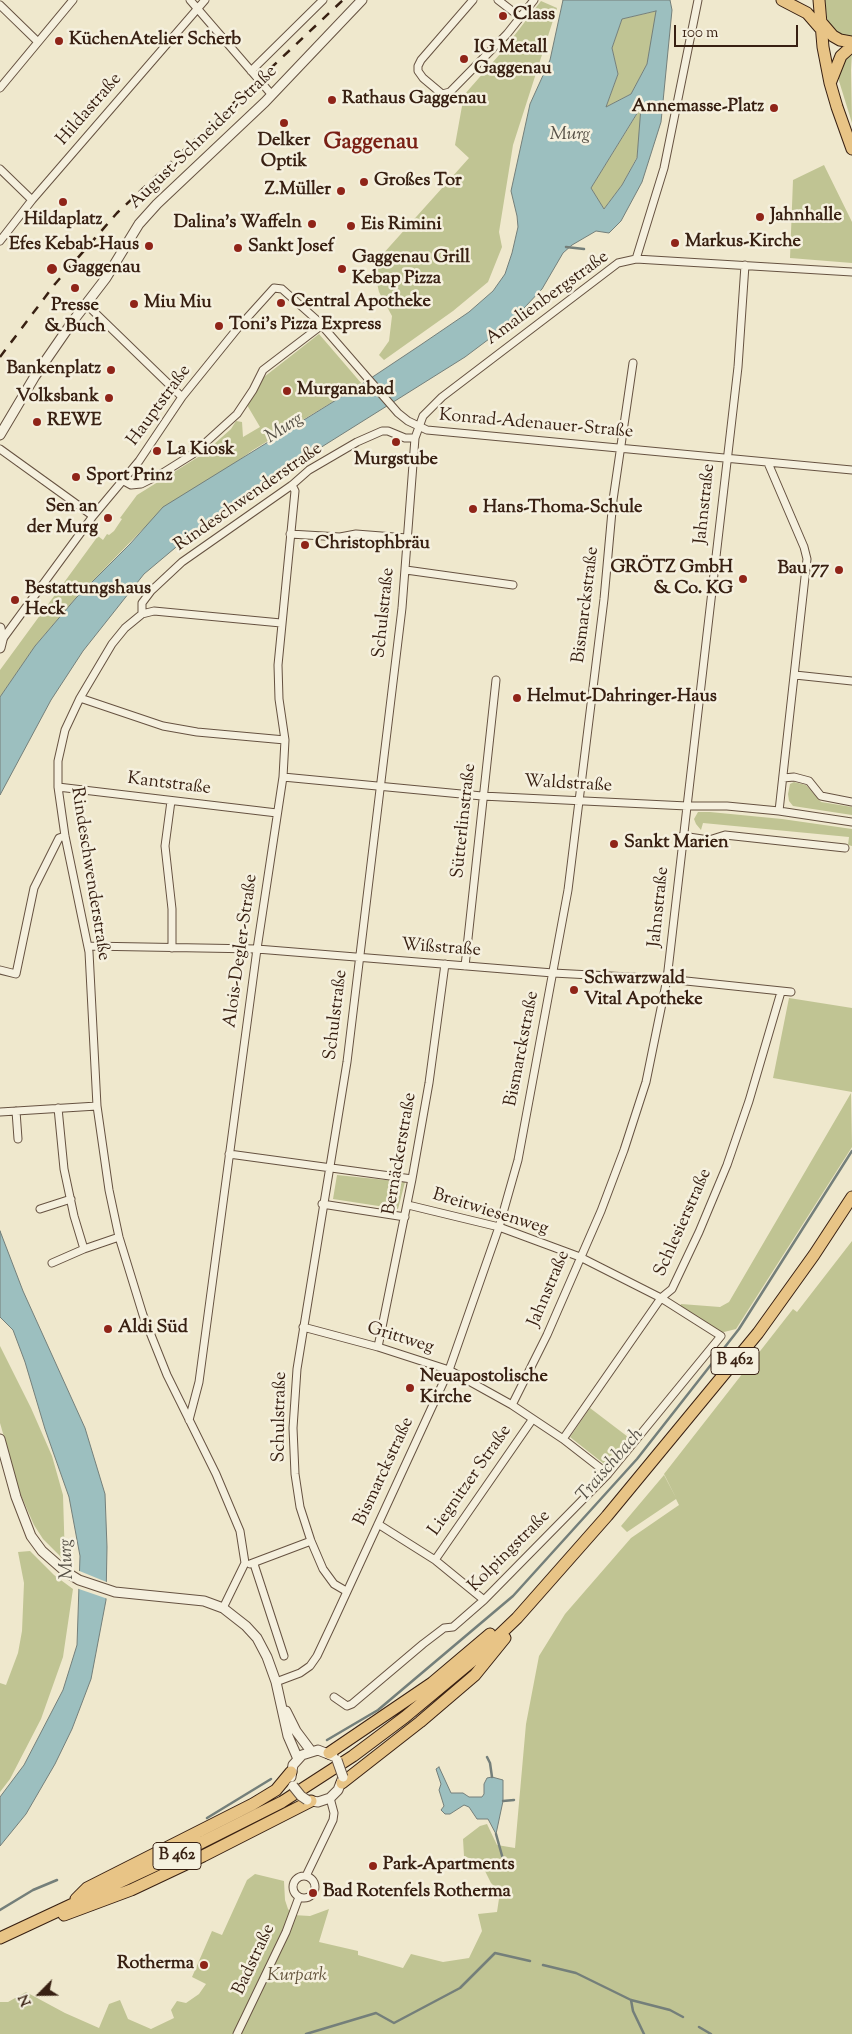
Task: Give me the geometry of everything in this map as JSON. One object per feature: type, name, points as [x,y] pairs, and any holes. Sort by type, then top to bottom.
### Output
[{"type":"main road","points":[[782,0],[807,13],[833,36],[840,40],[852,42]]},
{"type":"main road","points":[[819,0],[820,25],[830,83],[852,149]]},
{"type":"main road","points":[[830,83],[841,56],[852,46]]},
{"type":"main road","name":"B 462","points":[[0,1938],[232,1829],[282,1802],[318,1780],[440,1690],[517,1618],[607,1516],[758,1333],[814,1255],[852,1197]]},
{"type":"main road","points":[[333,1757],[432,1683],[493,1632],[517,1618]]},
{"type":"main road","points":[[342,1780],[420,1722],[475,1675],[504,1639],[517,1618]]},
{"type":"main road","points":[[69,1905],[87,1888],[205,1830],[269,1795],[276,1790],[291,1772]]},
{"type":"main road","points":[[0,1943],[7,1942],[66,1914],[131,1890],[203,1856],[309,1800]]},
{"type":"street","points":[[0,88],[73,0]]},
{"type":"street","points":[[190,0],[272,95]]},
{"type":"street","name":"Hildastraße","points":[[0,241],[32,200],[126,94],[133,83],[205,0]]},
{"type":"street","points":[[251,71],[323,0]]},
{"type":"street","name":"August-Schneider-Straße","points":[[0,435],[36,376],[106,278],[143,219],[272,95],[362,0]]},
{"type":"street","points":[[472,0],[418,66],[418,71],[423,78],[437,91],[446,94],[507,34],[534,0]]},
{"type":"street","points":[[498,0],[520,17]]},
{"type":"street","name":"Amalienbergstraße","points":[[419,427],[422,416],[442,397],[587,285],[618,263],[636,259],[664,168],[698,0]]},
{"type":"street","points":[[0,5],[38,42]]},
{"type":"street","points":[[0,169],[32,200]]},
{"type":"street","points":[[636,259],[852,272]]},
{"type":"street","name":"Jahnstraße","points":[[512,1405],[547,1335],[580,1258],[621,1159],[646,1082],[667,978],[738,367],[745,266]]},
{"type":"street","name":"Konrad-Adenauer-Straße","points":[[274,288],[282,289],[322,325],[398,413],[427,430],[852,470]]},
{"type":"street","name":"Hauptstraße","points":[[1,644],[93,516],[139,460],[182,397],[237,329],[274,288]]},
{"type":"street","points":[[86,304],[182,397]]},
{"type":"street","points":[[122,480],[131,484],[141,484],[193,454],[237,414],[253,390],[263,370],[322,325]]},
{"type":"street","name":"Bismarckstraße","points":[[277,1686],[310,1666],[317,1656],[449,1370],[499,1227],[518,1160],[568,890],[620,448],[633,363]]},
{"type":"street","name":"Schulstraße","points":[[346,1591],[334,1584],[323,1569],[310,1541],[300,1507],[295,1474],[293,1428],[297,1369],[303,1327],[328,1167],[347,1062],[406,570],[415,438],[419,427]]},
{"type":"street","name":"Rindeschwenderstraße","points":[[245,1564],[240,1531],[232,1509],[167,1376],[142,1314],[119,1237],[109,1190],[97,1106],[88,946],[65,836],[58,787],[58,755],[65,730],[80,698],[112,644],[142,614],[142,603],[151,591],[182,562],[292,485],[309,470],[357,442],[382,431],[388,431],[405,438],[415,438]]},
{"type":"street","points":[[0,449],[93,516]]},
{"type":"street","points":[[768,463],[804,547],[807,559],[779,811]]},
{"type":"street","name":"Alois-Degler-Straße","points":[[189,1420],[199,1382],[257,949],[283,777],[285,740],[279,699],[278,665],[295,491],[292,485]]},
{"type":"street","points":[[290,534],[340,537],[356,534],[407,538]]},
{"type":"street","points":[[406,570],[513,585]]},
{"type":"street","points":[[142,614],[154,611],[281,623]]},
{"type":"street","points":[[0,628],[1,644]]},
{"type":"street","points":[[795,675],[852,681]]},
{"type":"street","name":"Sütterlinstraße","points":[[465,966],[496,680]]},
{"type":"street","points":[[80,698],[163,726],[197,732],[285,740]]},
{"type":"street","name":"Waldstraße","points":[[283,777],[482,796],[687,806],[726,806],[779,811],[852,822]]},
{"type":"street","points":[[783,778],[794,777],[810,781],[821,796],[852,802]]},
{"type":"street","name":"Kantstraße","points":[[58,787],[277,813]]},
{"type":"street","points":[[171,801],[165,846],[172,909],[172,948]]},
{"type":"street","points":[[682,836],[709,840],[726,835],[845,848]]},
{"type":"street","points":[[0,970],[16,974],[34,888],[59,838],[65,836]]},
{"type":"street","name":"Wißstraße","points":[[88,946],[257,949],[553,973],[667,978],[791,992]]},
{"type":"street","name":"Bernäckerstraße","points":[[378,1347],[408,1205],[429,1084],[445,964]]},
{"type":"street","name":"Schlesierstraße","points":[[563,1439],[661,1298],[672,1289],[676,1281],[727,1165],[781,992]]},
{"type":"street","points":[[0,1112],[97,1106]]},
{"type":"street","points":[[58,1108],[64,1169],[84,1249]]},
{"type":"street","points":[[16,1111],[18,1139]]},
{"type":"street","points":[[229,1154],[412,1178]]},
{"type":"street","points":[[40,1210],[71,1200]]},
{"type":"street","points":[[322,1204],[405,1217]]},
{"type":"street","name":"Breitwiesenweg","points":[[408,1205],[499,1227],[580,1258],[661,1298],[721,1336]]},
{"type":"street","points":[[52,1262],[119,1237]]},
{"type":"street","name":"Grittweg","points":[[303,1327],[378,1347],[449,1370],[512,1405],[563,1439],[608,1474]]},
{"type":"street","name":"Kolpingstraße","points":[[334,1697],[347,1706],[352,1704],[423,1644],[444,1628],[453,1627],[484,1600],[608,1474],[721,1336]]},
{"type":"street","name":"Liegnitzer Straße","points":[[435,1560],[532,1420]]},
{"type":"street","points":[[0,1439],[16,1497],[32,1536],[54,1563],[79,1580],[95,1586],[131,1594],[204,1601],[223,1608],[246,1626],[257,1638],[267,1656],[296,1731],[311,1751]]},
{"type":"street","points":[[378,1524],[435,1560],[484,1600]]},
{"type":"street","points":[[223,1608],[245,1564],[254,1564],[310,1541]]},
{"type":"street","points":[[254,1564],[284,1656]]},
{"type":"street","points":[[277,1686],[288,1736],[298,1759]]},
{"type":"street","points":[[318,1750],[333,1757],[342,1780],[338,1790],[330,1798],[322,1801],[309,1800],[301,1796],[293,1786],[291,1772],[298,1759],[311,1751],[318,1750]]},
{"type":"street","name":"Badstraße","points":[[306,1876],[332,1820],[334,1813],[330,1798]]},
{"type":"street","name":"Badstraße","points":[[306,1876],[314,1882],[314,1890],[310,1896],[299,1897],[293,1890],[293,1883],[297,1878],[306,1876]]},
{"type":"street","name":"Badstraße","points":[[237,2034],[272,1963],[299,1897]]},
{"type":"green space","points":[[825,0],[852,0],[852,37],[836,33],[830,26]]},
{"type":"green space","points":[[541,1],[557,8],[513,145],[499,232],[502,247],[488,282],[453,311],[384,360],[379,355],[389,341],[392,316],[379,292],[373,265],[469,158],[455,145],[464,95],[500,54]]},
{"type":"green space","points":[[657,11],[647,64],[631,94],[606,107],[618,74],[612,48],[622,19]]},
{"type":"green space","points":[[852,52],[852,123],[839,81],[839,69],[841,62]]},
{"type":"green space","points":[[642,106],[637,157],[622,185],[604,209],[591,188]]},
{"type":"green space","points":[[824,165],[852,222],[852,263],[790,258],[793,180]]},
{"type":"green space","points":[[319,334],[362,384],[253,450],[141,531],[76,598],[35,646],[0,697],[0,670],[98,536],[103,540],[107,534],[109,535],[114,531],[122,519],[120,518],[137,495],[203,454],[231,429],[236,421],[242,422],[243,437],[260,427],[247,405],[264,377]]},
{"type":"green space","points":[[794,782],[806,785],[821,802],[852,807],[852,815],[793,806],[789,801],[788,794],[790,784]]},
{"type":"green space","points":[[698,812],[782,819],[852,829],[852,846],[848,845],[849,837],[703,823],[701,830],[694,819]]},
{"type":"green space","points":[[789,998],[852,1008],[852,1092],[773,1078]]},
{"type":"green space","points":[[851,1093],[852,1147],[736,1329],[720,1333],[680,1307],[681,1304],[720,1307],[729,1302]]},
{"type":"green space","points":[[337,1175],[405,1182],[398,1209],[333,1199]]},
{"type":"green space","name":"Kurpark","points":[[852,1241],[852,2034],[0,2034],[0,2002],[8,2002],[26,1992],[65,2013],[99,2028],[109,2004],[120,2000],[128,2019],[151,2029],[174,2018],[171,2010],[177,2001],[186,2003],[199,1994],[206,1984],[192,1977],[212,1931],[222,1935],[247,1880],[255,1874],[284,1881],[285,1900],[288,1909],[293,1915],[310,1916],[329,1909],[319,1942],[358,1951],[358,1955],[403,1968],[411,1954],[443,1962],[469,1958],[482,1931],[478,1914],[497,1912],[500,1892],[491,1883],[481,1863],[464,1856],[463,1839],[480,1826],[487,1824],[497,1845],[515,1848],[526,1724],[539,1656],[565,1614],[631,1538],[679,1505],[676,1499],[627,1532],[621,1526],[664,1475],[676,1498],[664,1474],[793,1309],[797,1312]]},
{"type":"green space","points":[[0,1346],[31,1408],[52,1456],[63,1495],[65,1561],[43,1539],[34,1525],[20,1493],[0,1423]]},
{"type":"green space","points":[[590,1408],[632,1440],[608,1467],[570,1437]]},
{"type":"green space","points":[[30,1551],[54,1575],[73,1589],[63,1657],[41,1719],[10,1779],[0,1792],[0,1683],[6,1685],[18,1653],[22,1631],[24,1583],[18,1552]]},
{"type":"water","name":"Murg","points":[[563,0],[670,0],[672,10],[661,122],[642,182],[621,221],[609,233],[596,231],[572,245],[563,253],[542,289],[509,324],[465,357],[253,490],[200,527],[144,574],[83,651],[51,700],[0,795],[0,697],[35,646],[76,598],[130,544],[163,507],[362,384],[469,312],[493,291],[505,274],[512,253],[518,227],[511,191],[530,104],[550,60]],"holes":[[[656,11],[647,64],[631,94],[606,107],[618,74],[612,48],[622,19]],[[641,107],[637,158],[622,185],[604,209],[591,188]]]},
{"type":"water","name":"Murg","points":[[0,1231],[23,1291],[85,1428],[105,1494],[107,1547],[106,1600],[91,1679],[72,1729],[55,1764],[26,1814],[0,1846],[0,1797],[24,1765],[63,1690],[77,1645],[80,1556],[69,1497],[45,1429],[25,1362],[13,1330],[0,1317]]},
{"type":"water","points":[[439,1767],[451,1793],[463,1793],[469,1797],[482,1797],[487,1778],[492,1777],[503,1780],[503,1801],[496,1834],[488,1819],[477,1819],[469,1807],[464,1805],[450,1814],[445,1814],[441,1810],[444,1806],[439,1790],[441,1784],[436,1769]]},
{"type":"pier","points":[[77,1570],[109,1583],[108,1599],[76,1588]]},
{"type":"waterway","points":[[566,247],[584,249]]},
{"type":"waterway","name":"Traischbach","points":[[327,1740],[378,1710],[513,1596],[637,1459],[739,1329],[852,1151]]},
{"type":"waterway","points":[[487,1757],[492,1777]]},
{"type":"waterway","name":"Traischbach","points":[[207,1818],[271,1779]]},
{"type":"waterway","points":[[503,1801],[514,1800]]},
{"type":"waterway","points":[[496,1834],[506,1870]]},
{"type":"waterway","name":"Traischbach","points":[[0,1910],[33,1890],[57,1880]]},
{"type":"waterway","points":[[306,2034],[376,2013],[394,2023],[460,1988],[495,1953],[530,1961]]},
{"type":"waterway","points":[[543,1965],[576,1973],[631,2000],[670,2010],[683,2017]]},
{"type":"waterway","points":[[631,2000],[633,2011],[644,2034]]},
{"type":"waterway","points":[[699,2027],[711,2034]]},
{"type":"railway","points":[[0,357],[55,284],[117,213],[343,0]]},
{"type":"place","name":"Class","points":[[503,16]]},
{"type":"place","name":"KüchenAtelier Scherb","points":[[59,41]]},
{"type":"place","name":"IG Metall Gaggenau","points":[[464,59]]},
{"type":"place","name":"Rathaus Gaggenau","points":[[332,100]]},
{"type":"place","name":"Annemasse-Platz","points":[[774,108]]},
{"type":"place","name":"Delker Optik","points":[[284,123]]},
{"type":"place","name":"Großes Tor","points":[[364,182]]},
{"type":"place","name":"Z.Müller","points":[[341,191]]},
{"type":"place","name":"Hildaplatz","points":[[63,202]]},
{"type":"place","name":"Jahnhalle","points":[[760,217]]},
{"type":"place","name":"Dalina's Waffeln","points":[[312,224]]},
{"type":"place","name":"Eis Rimini","points":[[351,226]]},
{"type":"place","name":"Markus-Kirche","points":[[675,243]]},
{"type":"place","name":"Efes Kebab-Haus","points":[[149,246]]},
{"type":"place","name":"Sankt Josef","points":[[238,248]]},
{"type":"place","name":"Gaggenau","points":[[52,269]]},
{"type":"place","name":"Gaggenau Grill Kebap Pizza","points":[[342,269]]},
{"type":"place","name":"Presse & Buch","points":[[75,288]]},
{"type":"place","name":"Central Apotheke","points":[[281,303]]},
{"type":"place","name":"Miu Miu","points":[[134,304]]},
{"type":"place","name":"Toni's Pizza Express","points":[[219,326]]},
{"type":"place","name":"Bankenplatz","points":[[111,370]]},
{"type":"place","name":"Murganabad","points":[[287,391]]},
{"type":"place","name":"Volksbank","points":[[109,398]]},
{"type":"place","name":"REWE","points":[[37,422]]},
{"type":"place","name":"Murgstube","points":[[396,442]]},
{"type":"place","name":"La Kiosk","points":[[157,451]]},
{"type":"place","name":"Sport Prinz","points":[[76,477]]},
{"type":"place","name":"Hans-Thoma-Schule","points":[[473,509]]},
{"type":"place","name":"Sen an der Murg","points":[[108,518]]},
{"type":"place","name":"Christophbräu","points":[[305,545]]},
{"type":"place","name":"Bau 77","points":[[839,570]]},
{"type":"place","name":"GRÖTZ GmbH & Co. KG","points":[[743,579]]},
{"type":"place","name":"Bestattungshaus Heck","points":[[15,600]]},
{"type":"place","name":"Helmut-Dahringer-Haus","points":[[517,698]]},
{"type":"place","name":"Sankt Marien","points":[[614,844]]},
{"type":"place","name":"Schwarzwald Vital Apotheke","points":[[574,990]]},
{"type":"place","name":"Aldi Süd","points":[[108,1329]]},
{"type":"place","name":"Neuapostolische Kirche","points":[[410,1388]]},
{"type":"place","name":"Park-Apartments","points":[[373,1866]]},
{"type":"place","name":"Bad Rotenfels Rotherma","points":[[313,1893]]},
{"type":"place","name":"Rotherma","points":[[204,1965]]},
{"type":"district","name":"Gaggenau","points":[[371,144]]}]
